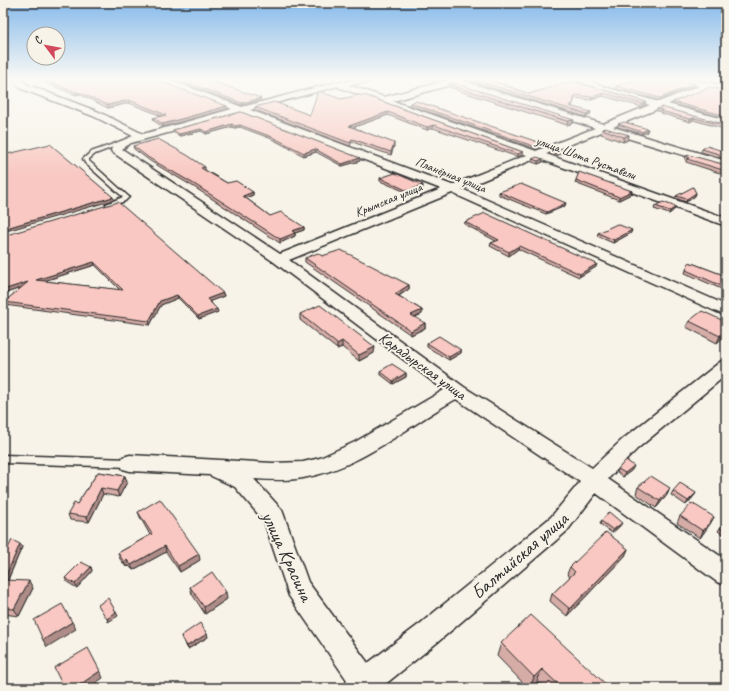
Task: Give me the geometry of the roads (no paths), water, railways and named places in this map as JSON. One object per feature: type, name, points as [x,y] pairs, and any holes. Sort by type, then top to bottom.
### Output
[{"type":"street","points":[[89,111],[142,137]]},
{"type":"street","points":[[124,148],[142,137],[239,111]]},
{"type":"street","name":"Планёрная улица","points":[[247,111],[452,189],[726,310]]},
{"type":"street","name":"улица Шота Руставели","points":[[417,111],[726,222]]},
{"type":"street","points":[[552,111],[726,165]]},
{"type":"street","name":"Крымская улица","points":[[279,259],[644,111]]},
{"type":"street","points":[[682,111],[726,123]]},
{"type":"street","name":"Карадырская улица","points":[[124,148],[279,259],[457,391],[594,480],[726,574]]},
{"type":"street","name":"Балтийская улица","points":[[363,686],[559,524],[594,480],[630,444],[726,366]]},
{"type":"street","points":[[212,467],[280,471],[311,467],[332,461],[363,446],[419,411],[457,391]]},
{"type":"street","name":"улица Красина","points":[[130,462],[212,467],[243,481],[274,517],[298,588],[363,686]]},
{"type":"lane","points":[[104,206],[123,200],[126,197],[87,162],[86,159],[93,153],[124,148]]},
{"type":"lane","points":[[3,459],[130,462]]}]
